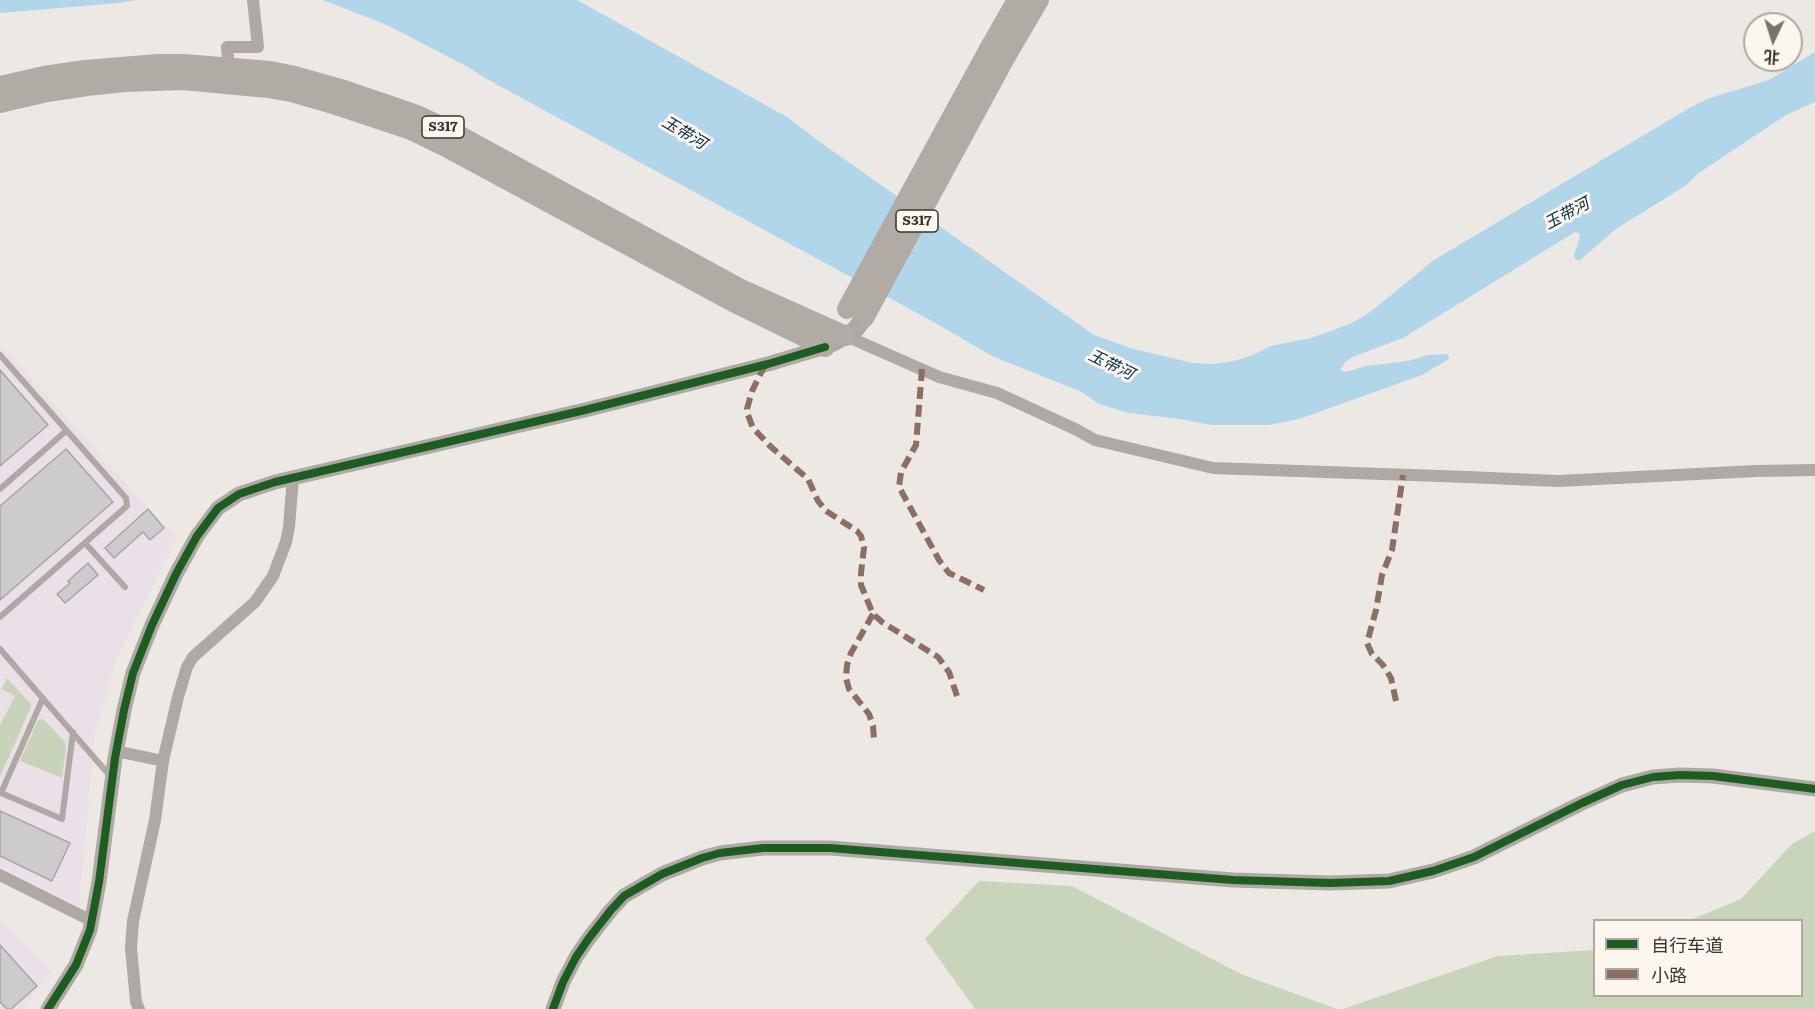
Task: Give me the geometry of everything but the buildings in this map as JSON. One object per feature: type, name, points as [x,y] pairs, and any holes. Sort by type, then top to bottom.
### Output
[{"type":"main road","name":"S317","points":[[856,313],[960,122],[1017,0]]},
{"type":"main road","name":"S317","points":[[960,122],[1039,0]]},
{"type":"main road","name":"S317","points":[[0,86],[44,76],[124,66],[175,64],[270,71],[341,89],[417,115],[836,338]]},
{"type":"main road","name":"S317","points":[[0,103],[87,86],[183,80],[268,88],[336,105],[411,130],[444,146],[733,302],[836,338]]},
{"type":"main road","points":[[836,338],[854,331],[856,313]]},
{"type":"street","points":[[229,67],[227,47],[258,47],[253,0]]},
{"type":"street","points":[[48,1009],[76,965],[85,946],[92,921],[116,752],[133,673],[176,574],[197,536],[211,516],[225,502],[254,488],[293,477],[574,413],[768,364],[836,338],[939,377],[997,393],[1095,440],[1213,468],[1558,482],[1815,470]]},
{"type":"street","points":[[139,1009],[136,1002],[131,948],[133,921],[155,820],[163,761],[178,697],[192,657],[255,602],[273,576],[286,542],[293,477]]},
{"type":"street","points":[[116,752],[163,761]]},
{"type":"street","points":[[553,1009],[576,957],[596,928],[624,896],[662,874],[720,853],[763,848],[830,848],[1233,880],[1378,882],[1414,876],[1473,857],[1592,798],[1622,785],[1653,777],[1713,776],[1815,789]]},
{"type":"street","points":[[0,875],[92,921]]},
{"type":"lane","points":[[0,355],[126,498],[127,506],[0,617]]},
{"type":"lane","points":[[0,489],[66,431]]},
{"type":"lane","points":[[85,543],[125,587]]},
{"type":"lane","points":[[0,649],[112,777]]},
{"type":"lane","points":[[43,698],[1,793],[62,819],[73,732]]},
{"type":"shaded area","points":[[0,344],[176,538],[116,661],[95,733],[79,906],[0,867]]},
{"type":"shaded area","points":[[0,919],[51,971],[22,1009],[0,1009]]},
{"type":"green space","points":[[7,678],[31,704],[31,707],[0,777],[0,725],[15,696],[2,689]]},
{"type":"green space","points":[[43,719],[65,742],[62,778],[20,761],[38,720]]},
{"type":"green space","points":[[1815,831],[1815,1009],[1343,1009],[1498,956],[1593,950],[1593,997],[1803,997],[1803,919],[1692,919],[1741,899],[1792,844]]},
{"type":"green space","points":[[979,881],[1072,886],[1241,974],[1337,1009],[975,1009],[925,939]]},
{"type":"water","points":[[0,0],[137,0],[0,13]]},
{"type":"water","name":"玉带河","points":[[323,0],[577,0],[787,117],[1094,335],[1133,349],[1193,363],[1213,364],[1234,361],[1271,346],[1311,338],[1350,324],[1369,313],[1434,260],[1691,107],[1710,98],[1769,80],[1782,72],[1803,72],[1803,59],[1815,52],[1815,102],[1786,115],[1700,172],[1685,186],[1616,229],[1579,261],[1575,259],[1574,254],[1580,234],[1575,232],[1403,338],[1346,361],[1340,370],[1346,372],[1366,366],[1408,361],[1428,355],[1448,354],[1449,359],[1422,375],[1299,419],[1268,425],[1212,425],[1129,413],[1099,404],[1082,392],[992,356],[468,67],[387,25]]},
{"type":"marked path","points":[[765,365],[752,391],[747,409],[753,428],[808,479],[818,501],[826,511],[861,536],[864,548],[861,585],[873,614],[938,657],[949,672],[958,699]]},
{"type":"marked path","points":[[922,369],[916,445],[901,472],[899,487],[939,560],[949,573],[984,590]]},
{"type":"marked path","points":[[1396,701],[1391,678],[1372,654],[1367,643],[1382,575],[1392,550],[1403,475]]},
{"type":"marked path","points":[[873,614],[851,653],[846,678],[849,689],[869,714],[874,739]]},
{"type":"cycle path","points":[[48,1009],[76,965],[90,930],[99,882],[115,758],[133,673],[176,574],[197,536],[218,508],[239,494],[275,482],[585,410],[768,364],[825,347]]},
{"type":"cycle path","points":[[553,1009],[576,957],[624,896],[662,874],[720,853],[763,848],[830,848],[1233,880],[1330,883],[1389,881],[1433,871],[1474,857],[1622,785],[1653,777],[1713,776],[1815,789]]}]
